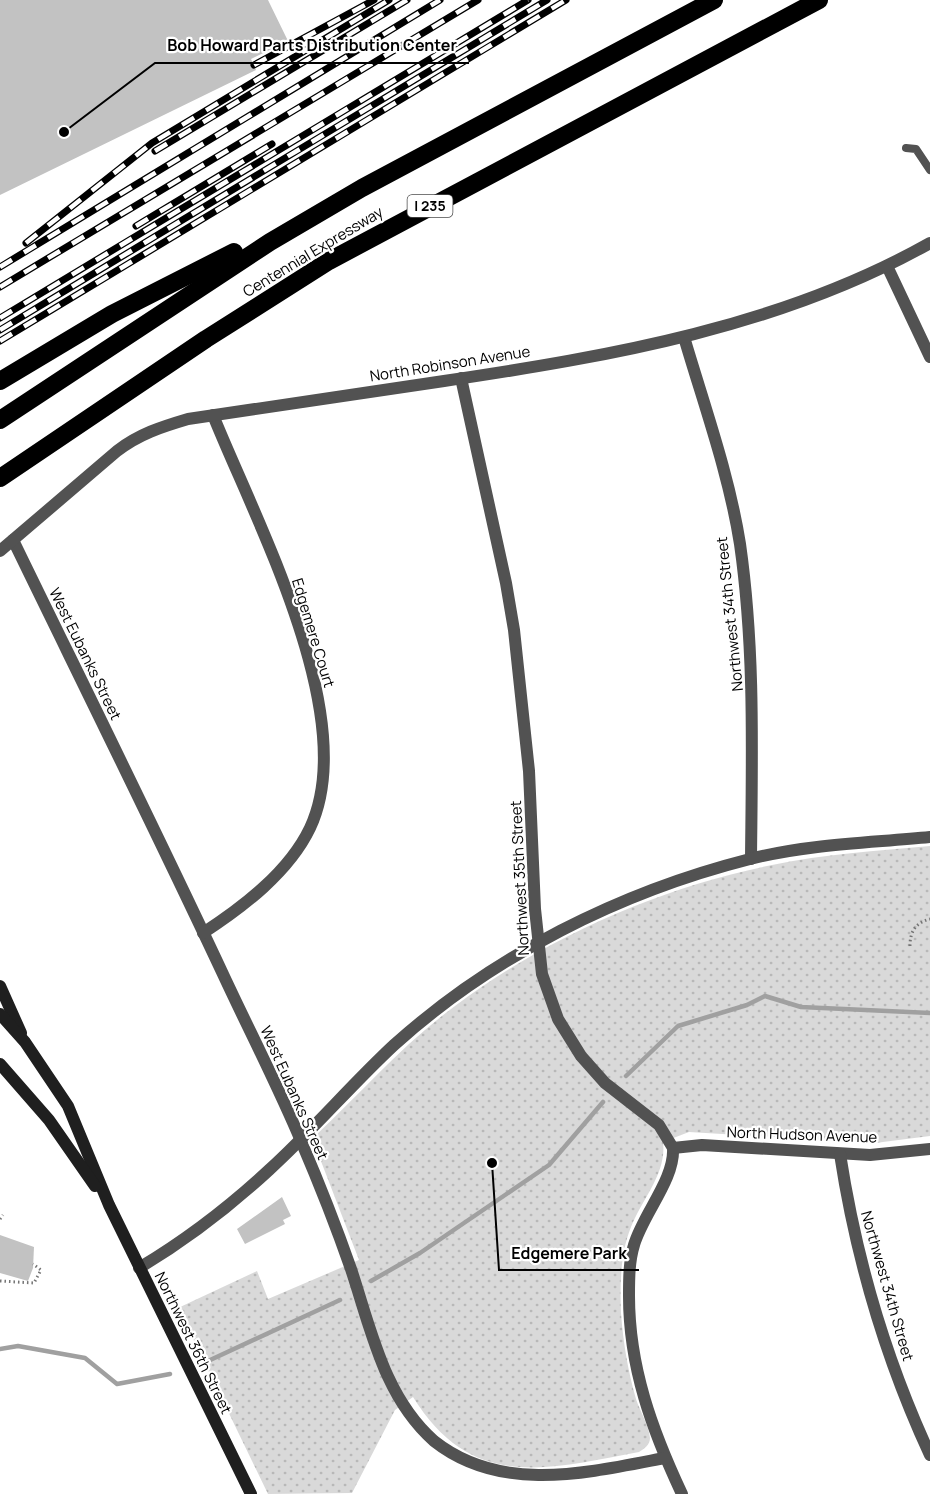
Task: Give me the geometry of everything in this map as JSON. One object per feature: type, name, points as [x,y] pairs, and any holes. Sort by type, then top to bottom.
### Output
[{"type":"highway","name":"Centennial Expressway","points":[[0,420],[240,261],[362,188],[714,0]]},
{"type":"highway","name":"Centennial Expressway","points":[[0,478],[206,339],[330,261],[819,0]]},
{"type":"highway","points":[[0,381],[112,314],[362,188]]},
{"type":"main road","points":[[0,986],[25,1042]]},
{"type":"main road","name":"Northwest 36th Street","points":[[0,1014],[25,1042],[68,1106],[109,1205],[251,1494]]},
{"type":"main road","name":"Northwest 36th Street","points":[[0,1064],[49,1120],[109,1205]]},
{"type":"street","name":"North Robinson Avenue","points":[[0,551],[131,440],[163,426],[213,416],[595,356],[684,337],[771,311],[887,266],[930,243]]},
{"type":"street","points":[[887,266],[930,357]]},
{"type":"street","name":"Northwest 34th Street","points":[[684,337],[730,495],[741,554],[753,690],[751,858]]},
{"type":"street","name":"Northwest 35th Street","points":[[461,378],[504,572],[514,630],[529,771],[537,944],[542,974],[558,1019],[573,1046],[605,1083],[659,1125],[673,1148]]},
{"type":"street","name":"Edgemere Court","points":[[203,933],[224,919],[278,872],[294,853],[309,829],[317,810],[323,761],[317,697],[296,618],[213,416]]},
{"type":"street","name":"West Eubanks Street","points":[[13,540],[300,1139],[352,1273],[364,1315],[385,1369],[414,1418],[432,1440],[477,1468],[512,1478],[540,1480],[665,1458]]},
{"type":"street","points":[[139,1268],[207,1223],[270,1170],[370,1068],[419,1024],[460,992],[537,944],[602,911],[657,888],[751,858],[800,849],[930,837]]},
{"type":"street","name":"North Hudson Avenue","points":[[673,1148],[702,1145],[840,1154],[930,1149]]},
{"type":"street","points":[[673,1148],[669,1171],[634,1246],[629,1279],[629,1320],[641,1390],[665,1458],[682,1494]]},
{"type":"street","name":"Northwest 34th Street","points":[[840,1154],[850,1212],[877,1316],[899,1381],[930,1455]]},
{"type":"lane","points":[[906,148],[916,149],[930,170]]},
{"type":"path","points":[[910,946],[913,929],[918,923],[930,919]]},
{"type":"path","points":[[0,1219],[3,1215]]},
{"type":"path","points":[[0,1281],[34,1283],[41,1270],[33,1264]]},
{"type":"shaded area","points":[[930,846],[930,1136],[875,1143],[689,1132],[663,1142],[658,1175],[627,1237],[621,1280],[621,1313],[625,1345],[636,1399],[649,1433],[650,1440],[646,1446],[639,1452],[543,1467],[514,1466],[486,1461],[460,1448],[436,1427],[413,1397],[395,1410],[352,1493],[268,1494],[178,1308],[257,1271],[268,1299],[359,1260],[314,1143],[315,1136],[383,1069],[436,1021],[490,981],[566,937],[647,901],[730,875],[792,861]]},
{"type":"building","points":[[0,0],[268,0],[288,41],[251,59],[256,70],[0,195]]},
{"type":"building","points":[[282,1197],[291,1216],[283,1220],[285,1224],[245,1244],[237,1229]]},
{"type":"building","points":[[0,1235],[34,1247],[33,1268],[28,1281],[0,1273]]},
{"type":"waterway","points":[[626,1076],[678,1026],[747,1005],[765,996],[801,1007],[930,1013]]},
{"type":"waterway","points":[[371,1281],[420,1253],[549,1165],[603,1102]]},
{"type":"waterway","points":[[208,1361],[340,1300]]},
{"type":"waterway","points":[[0,1349],[18,1346],[85,1358],[117,1384],[170,1374]]},
{"type":"railway","points":[[254,65],[374,0]]},
{"type":"railway","points":[[26,243],[152,143],[389,0]]},
{"type":"railway","points":[[155,151],[407,0]]},
{"type":"railway","points":[[0,267],[440,0]]},
{"type":"railway","points":[[0,287],[478,0]]},
{"type":"railway","points":[[0,318],[528,0]]},
{"type":"railway","points":[[0,330],[547,0]]},
{"type":"railway","points":[[0,341],[566,0]]},
{"type":"railway","points":[[136,226],[272,144]]},
{"type":"place","name":"Bob Howard Parts Distribution Center","points":[[64,132]]},
{"type":"place","name":"Edgemere Park","points":[[492,1163]]}]
